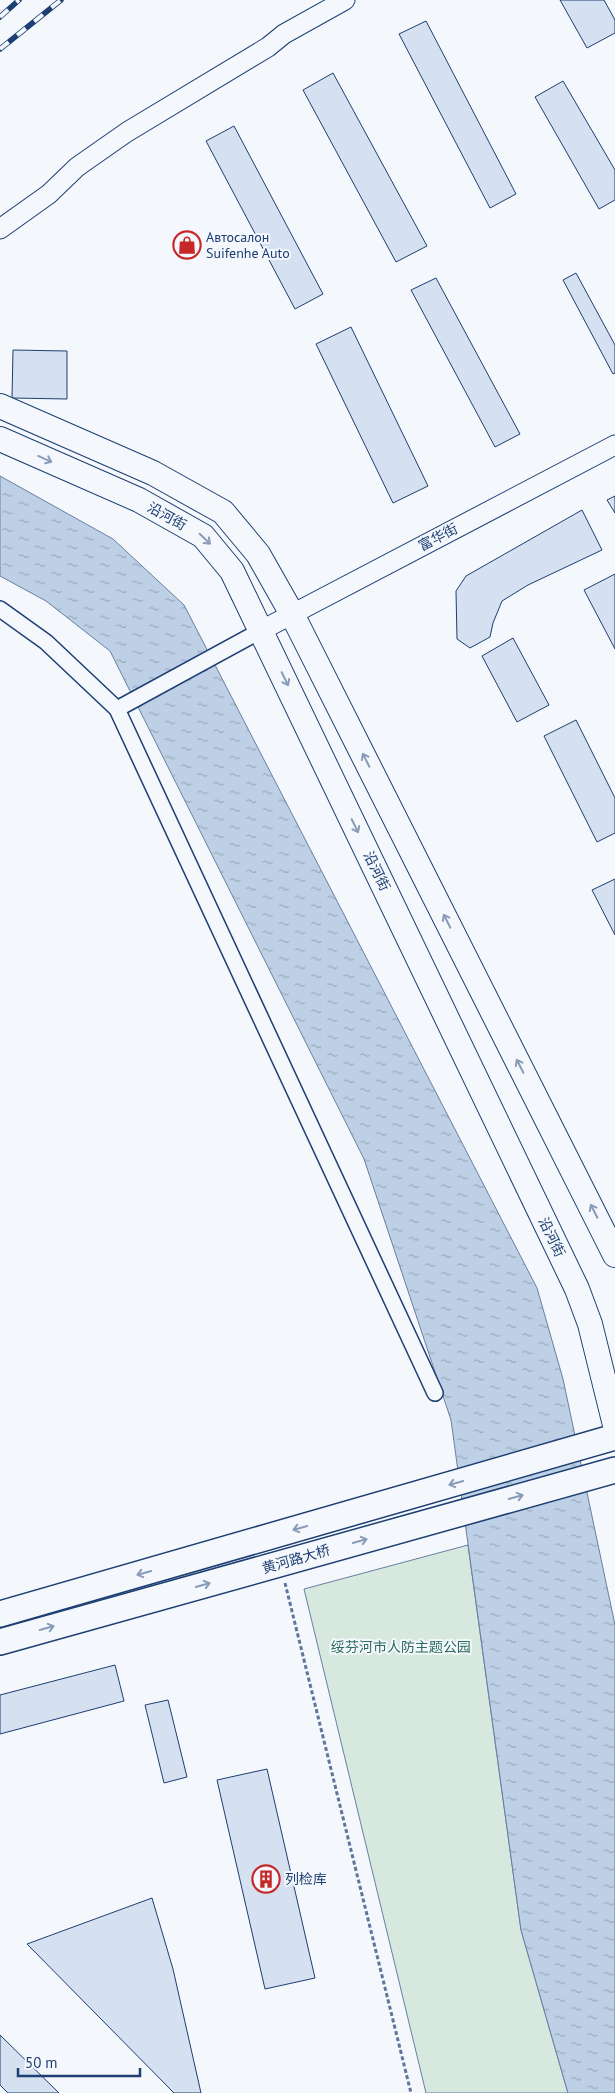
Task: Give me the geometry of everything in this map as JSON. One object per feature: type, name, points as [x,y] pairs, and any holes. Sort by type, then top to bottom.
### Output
[{"type":"highway","name":"黄河路大桥","points":[[0,1614],[615,1437]]},
{"type":"highway","name":"黄河路大桥","points":[[0,1642],[603,1473]]},
{"type":"main road","points":[[0,406],[153,473],[223,512],[258,554],[292,614],[615,1255]]},
{"type":"main road","name":"沿河街","points":[[0,439],[139,500],[203,536],[232,571],[577,1289],[590,1324],[615,1425]]},
{"type":"street","points":[[0,229],[49,194],[77,167],[127,132],[268,46],[284,34],[345,0]]},
{"type":"street","name":"富华街","points":[[262,630],[615,445]]},
{"type":"street","points":[[0,609],[46,642],[116,709],[436,1393]]},
{"type":"street","points":[[116,709],[262,630]]},
{"type":"path","points":[[280,1563],[411,2093]]},
{"type":"green space","name":"绥芬河市人防主题公园","points":[[468,1545],[521,1930],[568,2093],[426,2093],[304,1589]]},
{"type":"water","points":[[0,476],[113,539],[184,605],[537,1288],[563,1379],[615,1625],[615,2093],[568,2093],[521,1930],[451,1420],[364,1159],[110,651],[46,601],[0,576]]},
{"type":"building","points":[[560,0],[604,0],[615,20],[615,33],[587,48]]},
{"type":"building","points":[[426,21],[516,194],[490,208],[399,34]]},
{"type":"building","points":[[333,73],[427,246],[396,262],[303,90]]},
{"type":"building","points":[[563,81],[615,170],[615,200],[599,209],[535,97]]},
{"type":"building","points":[[234,126],[323,294],[295,309],[206,141]]},
{"type":"building","points":[[576,273],[615,345],[615,373],[613,374],[563,280]]},
{"type":"building","points":[[436,278],[520,434],[495,447],[411,290]]},
{"type":"building","points":[[351,327],[428,486],[393,503],[316,344]]},
{"type":"building","points":[[13,350],[67,351],[67,399],[12,398]]},
{"type":"building","points":[[615,496],[615,513],[607,500]]},
{"type":"building","points":[[582,510],[602,550],[528,585],[502,601],[493,623],[490,637],[470,648],[457,639],[456,591],[466,576]]},
{"type":"building","points":[[615,574],[615,649],[584,590]]},
{"type":"building","points":[[513,638],[549,705],[517,722],[482,656]]},
{"type":"building","points":[[576,720],[615,798],[615,833],[597,842],[544,736]]},
{"type":"building","points":[[615,879],[615,935],[592,890]]},
{"type":"building","points":[[115,1665],[124,1701],[0,1734],[0,1695]]},
{"type":"building","points":[[168,1700],[187,1777],[164,1783],[145,1705]]},
{"type":"building","name":"列检库","points":[[267,1769],[315,1978],[265,1989],[217,1780]]},
{"type":"building","points":[[152,1898],[173,1969],[201,2093],[174,2093],[27,1944]]},
{"type":"building","points":[[0,2035],[59,2093],[8,2093],[0,2085]]},
{"type":"railway","points":[[0,17],[19,0]]},
{"type":"railway","points":[[0,49],[61,0]]},
{"type":"place","name":"Автосалон Suifenhe Auto","points":[[187,245]]},
{"type":"place","name":"列检库","points":[[266,1879]]}]
